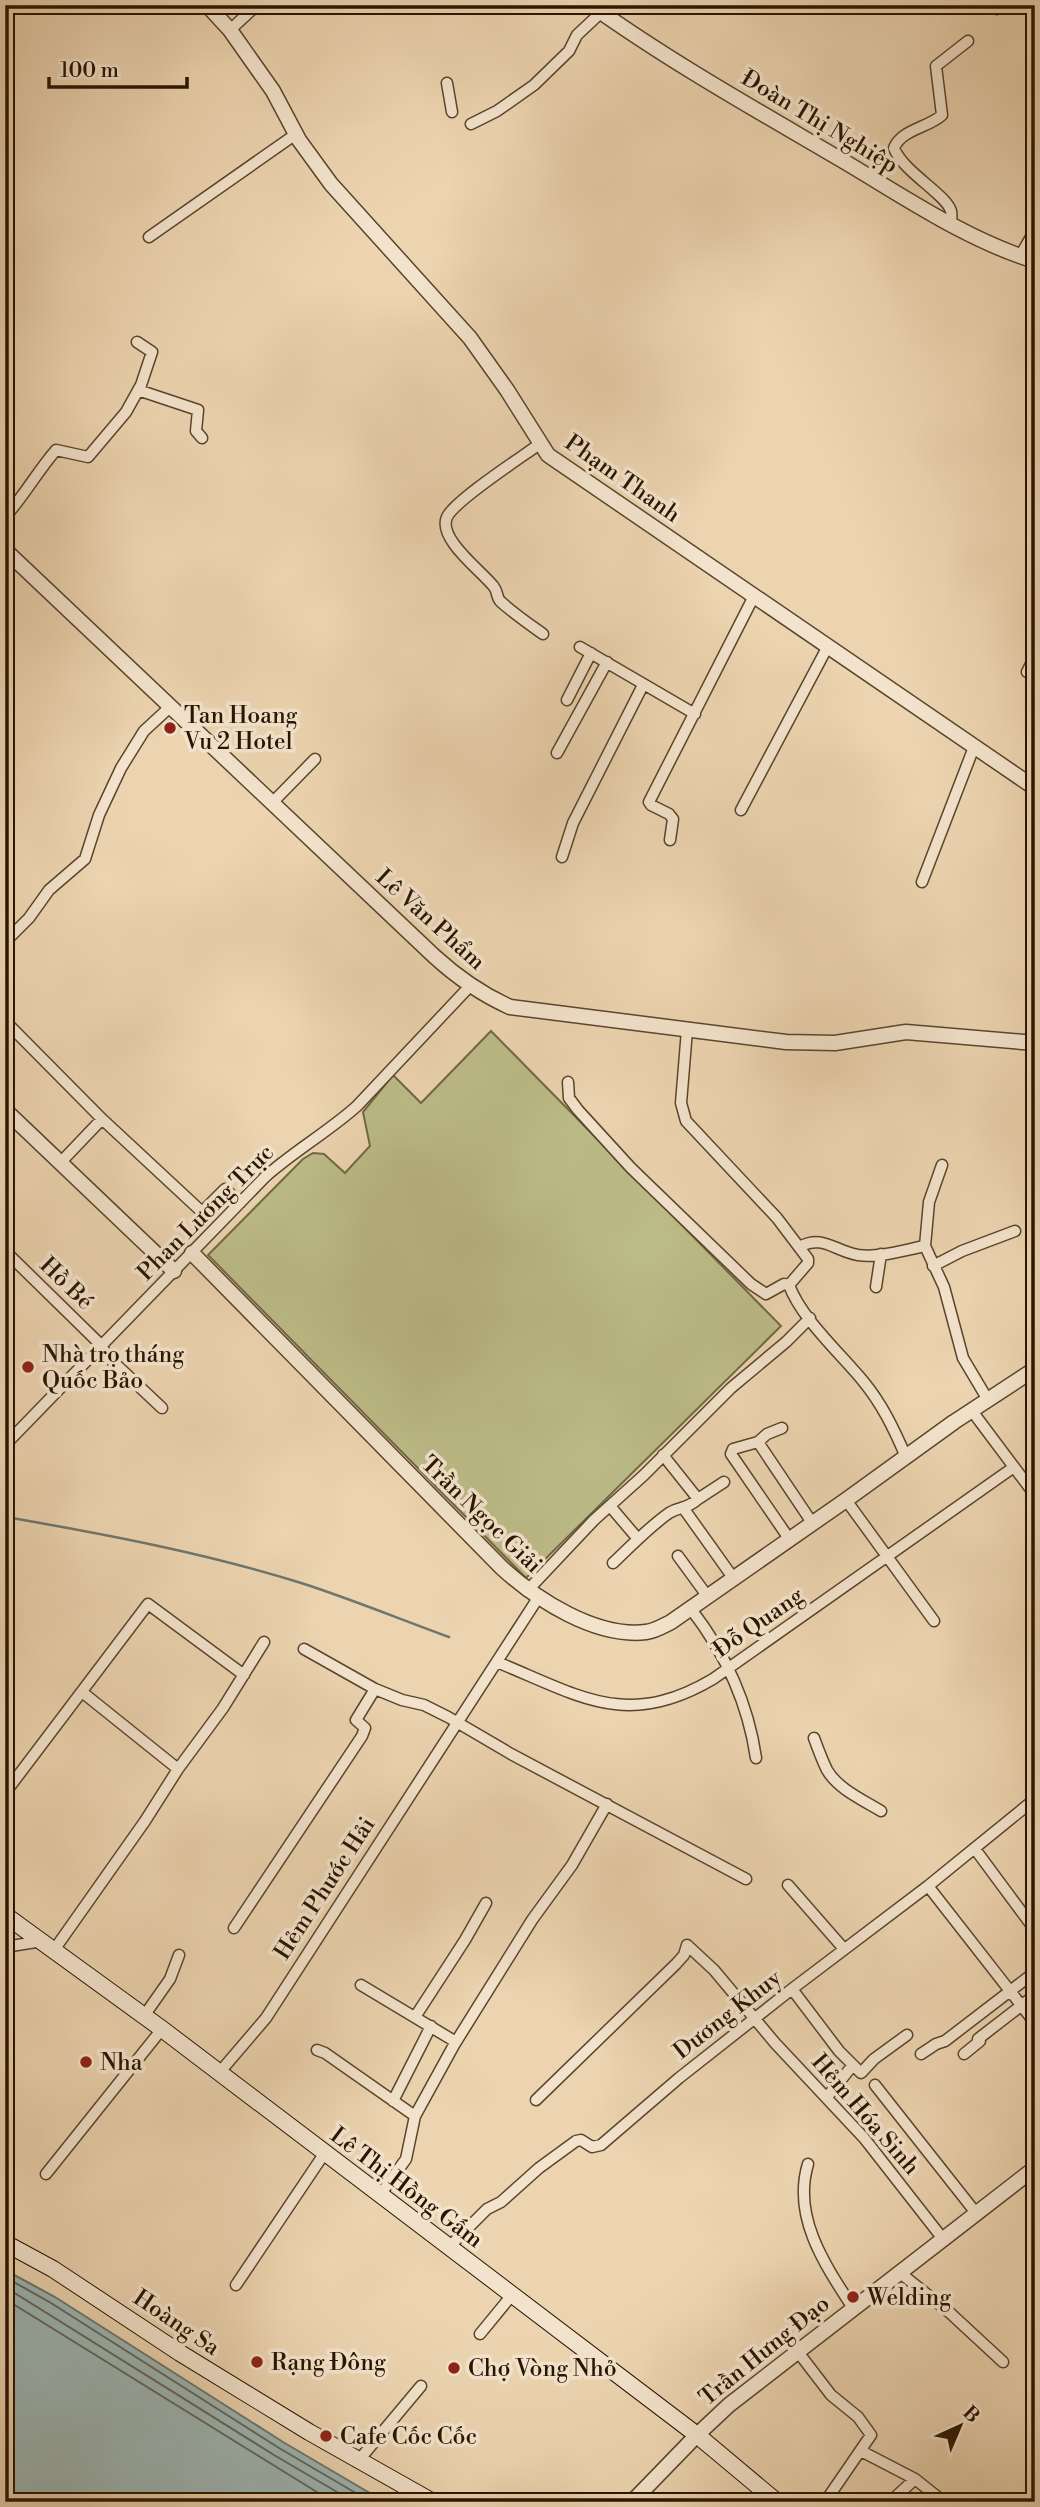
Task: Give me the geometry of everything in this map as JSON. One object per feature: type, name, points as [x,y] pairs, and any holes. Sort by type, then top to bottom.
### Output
[{"type":"main road","name":"Lê Thị Hồng Gấm","points":[[5,1915],[162,2029],[697,2435],[777,2502]]},
{"type":"main road","name":"Hoàng Sa","points":[[5,2243],[54,2269],[180,2353],[433,2502]]},
{"type":"street","name":"Phạm Thanh","points":[[207,5],[230,30],[331,184],[470,338],[548,455],[1035,788]]},
{"type":"street","points":[[230,30],[257,5]]},
{"type":"street","points":[[471,124],[497,111],[534,85],[569,51],[577,35],[600,7]]},
{"type":"street","name":"Đoàn Thị Nghiệp","points":[[600,7],[774,121],[951,223],[1035,261]]},
{"type":"street","points":[[951,223],[951,211],[943,200],[904,164],[894,148],[900,138],[942,115],[936,66],[968,41]]},
{"type":"street","points":[[447,83],[452,112]]},
{"type":"street","points":[[149,237],[296,134]]},
{"type":"street","points":[[1020,256],[1035,230]]},
{"type":"street","points":[[5,517],[19,502],[35,474],[55,450],[88,457],[126,412],[138,390],[152,352],[137,342]]},
{"type":"street","points":[[138,390],[198,410],[196,431],[202,438]]},
{"type":"street","points":[[541,443],[473,492],[450,514],[446,522],[459,551],[495,587],[498,598],[543,634]]},
{"type":"street","name":"Lê Văn Phẩm","points":[[5,550],[435,956],[470,986],[510,1007],[786,1042],[835,1042],[906,1032],[1035,1043]]},
{"type":"street","points":[[670,841],[673,818],[649,802],[754,596]]},
{"type":"street","points":[[741,810],[828,646]]},
{"type":"street","points":[[567,700],[586,650],[695,714]]},
{"type":"street","points":[[1027,672],[1035,656]]},
{"type":"street","points":[[557,753],[607,663]]},
{"type":"street","points":[[562,857],[576,817],[643,685]]},
{"type":"street","points":[[5,942],[29,918],[48,890],[85,859],[99,815],[121,768],[144,731],[170,707]]},
{"type":"street","points":[[922,883],[974,747]]},
{"type":"street","points":[[272,803],[315,759]]},
{"type":"street","name":"Phan Lương Trực","points":[[5,1445],[240,1203],[284,1160],[338,1123],[365,1098],[470,986]]},
{"type":"street","points":[[5,1021],[103,1119],[202,1212],[225,1189],[240,1203]]},
{"type":"street","points":[[687,1030],[681,1102],[686,1121],[777,1218],[808,1261],[789,1285]]},
{"type":"street","points":[[568,1082],[569,1098],[578,1110],[631,1168],[751,1284],[766,1294],[784,1284],[789,1285]]},
{"type":"street","points":[[5,1110],[174,1271]]},
{"type":"street","points":[[61,1162],[103,1119]]},
{"type":"street","points":[[942,1165],[929,1202],[925,1246],[947,1295],[962,1358],[988,1400]]},
{"type":"street","points":[[933,1266],[962,1251],[1015,1231]]},
{"type":"street","points":[[799,1247],[816,1241],[858,1255],[925,1246]]},
{"type":"street","name":"Hồ Bé","points":[[5,1251],[101,1345],[108,1357],[162,1408]]},
{"type":"street","name":"Trần Ngọc Giải","points":[[192,1253],[532,1594],[594,1624],[621,1632],[649,1632],[661,1628],[691,1609],[1035,1369]]},
{"type":"street","points":[[876,1287],[881,1254]]},
{"type":"street","points":[[789,1285],[810,1318],[875,1396],[889,1417],[906,1457]]},
{"type":"street","name":"Hẻm Phước Hải","points":[[219,2073],[266,2018],[497,1662],[532,1594],[594,1520],[731,1388],[810,1318]]},
{"type":"street","points":[[972,1411],[1035,1495]]},
{"type":"street","points":[[782,1427],[758,1442],[733,1449],[731,1454],[790,1540]]},
{"type":"street","points":[[758,1442],[813,1524]]},
{"type":"street","points":[[663,1455],[698,1499]]},
{"type":"street","name":"Đỗ Quang","points":[[497,1662],[606,1703],[627,1706],[652,1704],[678,1697],[729,1668],[1014,1467]]},
{"type":"street","points":[[613,1563],[670,1513],[684,1509],[724,1482]]},
{"type":"street","points":[[846,1500],[934,1621]]},
{"type":"street","points":[[610,1506],[638,1539]]},
{"type":"street","points":[[684,1509],[734,1579]]},
{"type":"street","points":[[678,1556],[708,1597]]},
{"type":"street","points":[[5,1793],[148,1605],[244,1675]]},
{"type":"street","points":[[691,1609],[729,1668],[747,1716],[756,1758]]},
{"type":"street","points":[[5,1947],[48,1945],[145,1821],[178,1769],[223,1708],[264,1642]]},
{"type":"street","points":[[304,1649],[374,1689],[424,1705],[458,1722],[512,1754],[746,1879]]},
{"type":"street","points":[[234,1928],[362,1736],[365,1728],[356,1720],[374,1689]]},
{"type":"street","points":[[82,1692],[178,1769]]},
{"type":"street","points":[[814,1738],[832,1777],[847,1791],[881,1811]]},
{"type":"street","name":"Dương Khuy","points":[[449,2247],[487,2208],[501,2202],[576,2141],[581,2140],[592,2147],[601,2144],[679,2078],[928,1886],[1035,1799]]},
{"type":"street","points":[[380,2195],[406,2159],[415,2116],[456,2042],[532,1920],[572,1865],[607,1804]]},
{"type":"street","points":[[975,1849],[1035,1930]]},
{"type":"street","points":[[788,1885],[844,1949]]},
{"type":"street","points":[[928,1886],[1035,2023]]},
{"type":"street","points":[[415,2017],[486,1903]]},
{"type":"street","name":"Hẻm Hóa Sinh","points":[[536,2100],[676,1964],[684,1955],[687,1945],[714,1970],[755,2020],[864,2138],[943,2239]]},
{"type":"street","points":[[144,2016],[170,1979],[179,1955]]},
{"type":"street","points":[[921,2054],[945,2041],[1035,1972]]},
{"type":"street","points":[[361,1985],[456,2042]]},
{"type":"street","points":[[792,1989],[839,2051],[861,2073],[874,2059],[907,2035]]},
{"type":"street","points":[[964,2054],[1035,1995]]},
{"type":"street","points":[[393,2101],[431,2026]]},
{"type":"street","points":[[46,2174],[162,2029]]},
{"type":"street","points":[[317,2050],[415,2116]]},
{"type":"street","points":[[827,2097],[853,2065]]},
{"type":"street","points":[[874,2085],[976,2213]]},
{"type":"street","points":[[236,2285],[324,2154]]},
{"type":"street","points":[[808,2164],[803,2180],[803,2201],[808,2225],[826,2265],[853,2308]]},
{"type":"street","name":"Trần Hưng Đạo","points":[[632,2502],[729,2405],[1035,2168]]},
{"type":"street","points":[[900,2272],[949,2312],[1003,2362]]},
{"type":"street","points":[[480,2334],[512,2295]]},
{"type":"street","points":[[798,2352],[831,2395],[858,2417],[871,2435],[825,2502]]},
{"type":"street","points":[[359,2460],[421,2386]]},
{"type":"street","points":[[861,2451],[915,2479],[944,2502]]},
{"type":"street","points":[[890,2502],[915,2479]]},
{"type":"green space","points":[[491,1031],[781,1326],[526,1578],[208,1255],[303,1159],[313,1153],[324,1154],[345,1173],[370,1146],[363,1112],[393,1075],[421,1103]]},
{"type":"water","points":[[5,2270],[55,2297],[283,2442],[385,2502],[5,2502]]},
{"type":"waterway","points":[[5,1514],[12,1518],[227,1562],[298,1582],[449,1637]]},
{"type":"place","name":"Tan Hoang Vu 2 Hotel","points":[[170,728]]},
{"type":"place","name":"Nhà trọ tháng Quốc Bảo","points":[[28,1367]]},
{"type":"place","name":"Nha","points":[[86,2062]]},
{"type":"place","name":"Welding","points":[[853,2297]]},
{"type":"place","name":"Rạng Đông","points":[[257,2362]]},
{"type":"place","name":"Chợ Vòng Nhỏ","points":[[454,2368]]},
{"type":"place","name":"Cafe Cốc Cốc","points":[[326,2436]]}]
